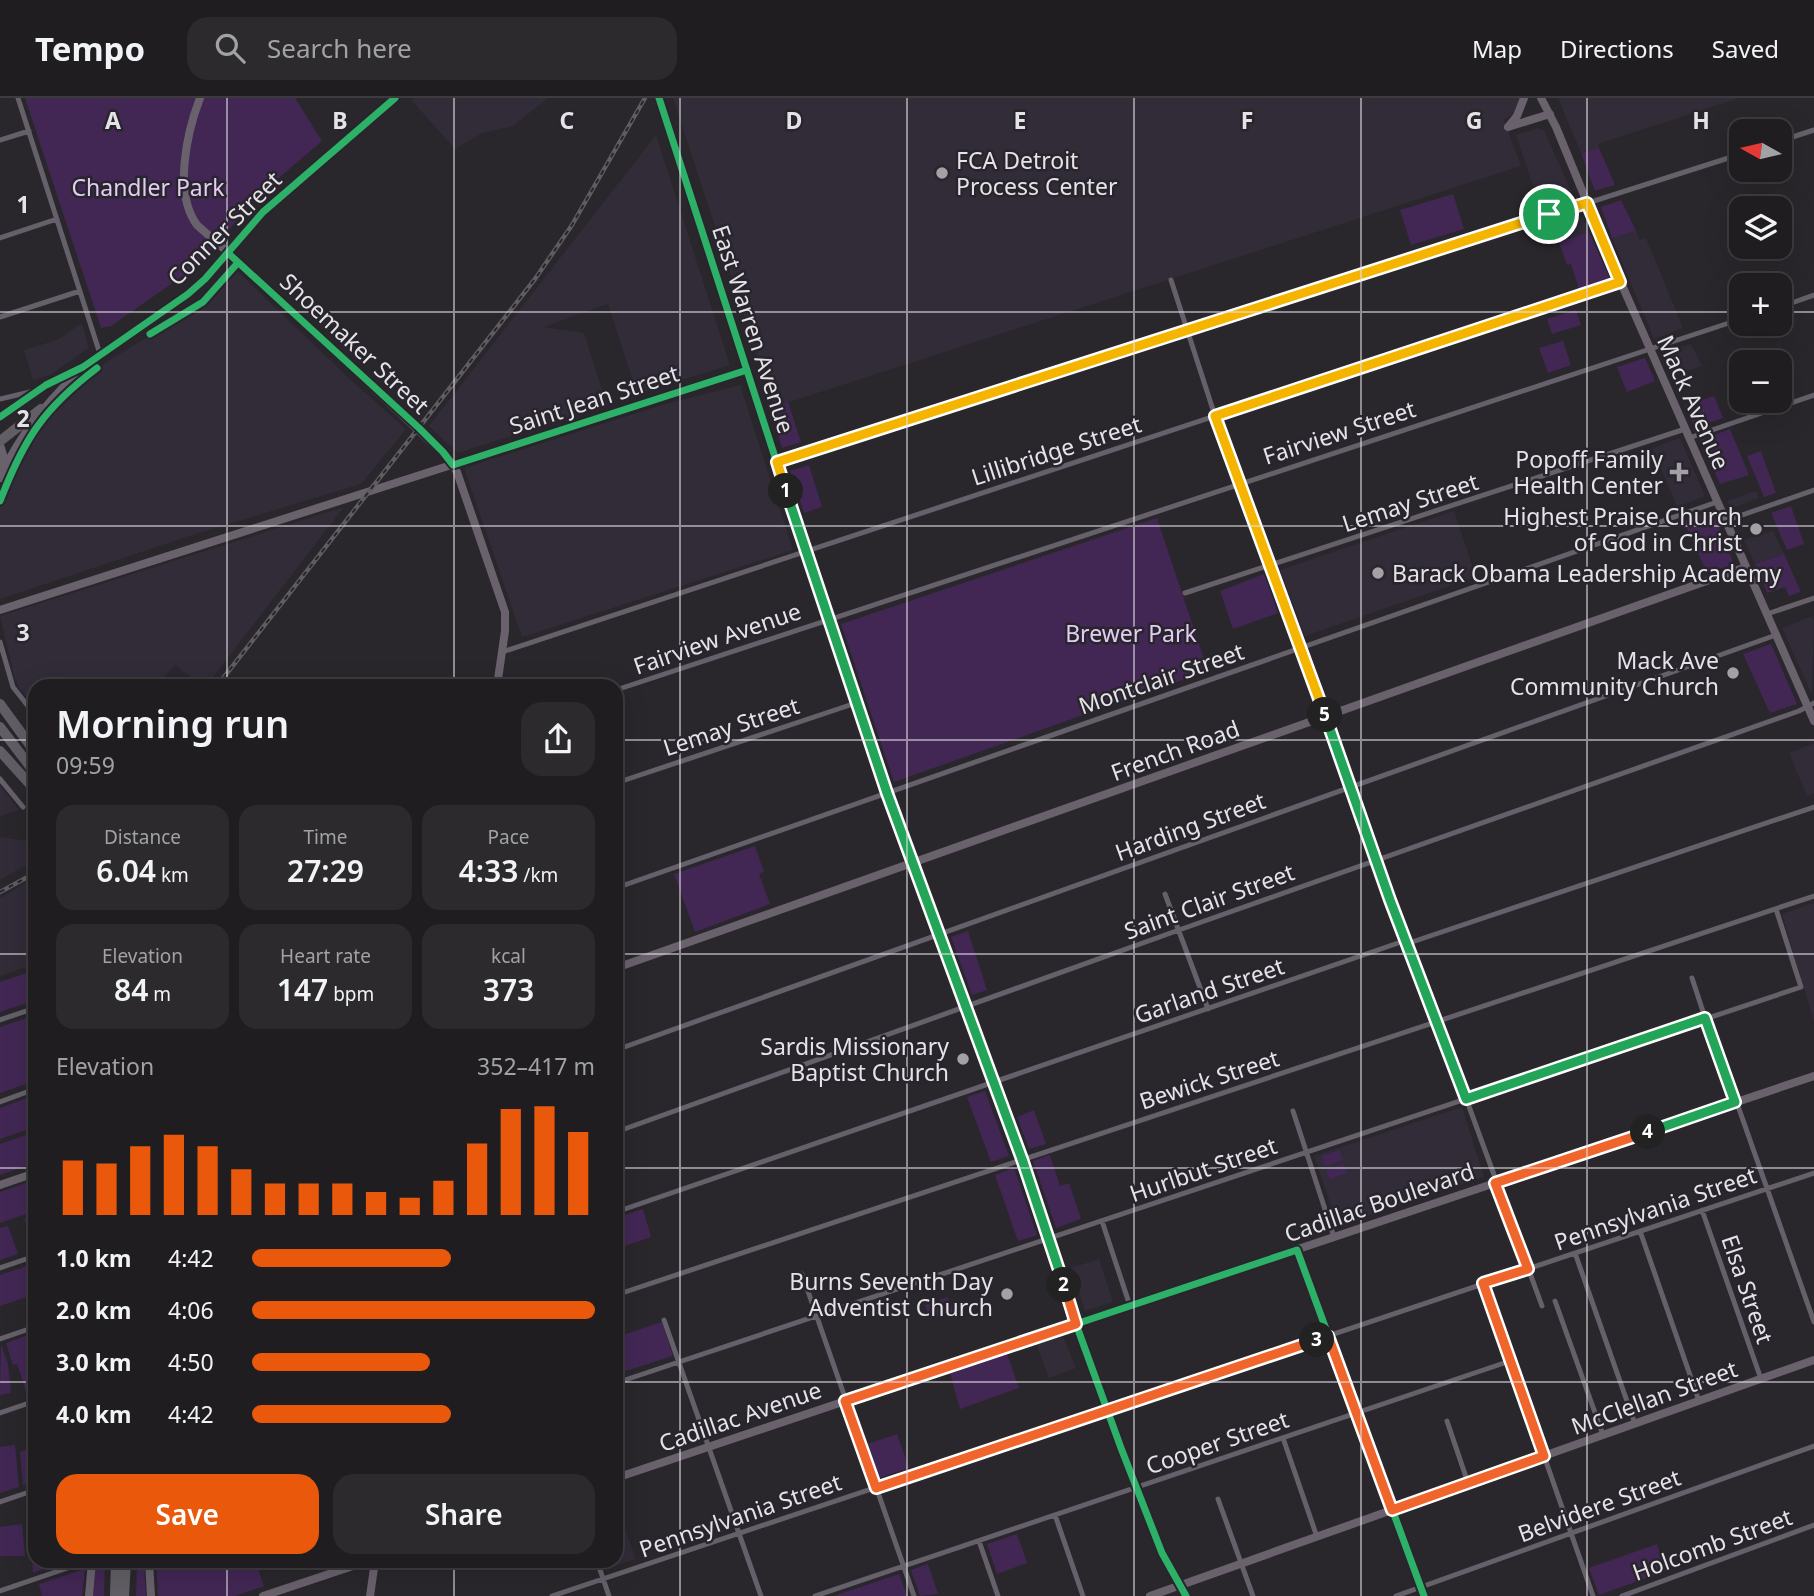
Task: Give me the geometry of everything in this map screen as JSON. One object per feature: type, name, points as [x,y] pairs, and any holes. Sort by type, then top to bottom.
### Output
[{"type":"highway","points":[[0,443],[41,409]]},
{"type":"highway","points":[[0,704],[28,742]]},
{"type":"highway","points":[[0,727],[28,764]]},
{"type":"highway","points":[[0,751],[28,782]]},
{"type":"highway","points":[[114,1596],[116,1568]]},
{"type":"highway","points":[[124,1596],[126,1568]]},
{"type":"main road","name":"Shoemaker Street","points":[[200,98],[186,150],[188,210],[197,225],[419,428],[453,465],[505,612],[498,679]]},
{"type":"main road","name":"Conner Street","points":[[0,417],[46,385],[83,366],[188,294],[263,212],[395,98]]},
{"type":"main road","name":"East Warren Avenue","points":[[659,98],[805,551],[887,793],[1022,1159],[1076,1324],[1136,1488],[1163,1553],[1186,1596]]},
{"type":"main road","points":[[1524,98],[1517,116],[1508,127],[1550,114]]},
{"type":"main road","name":"Mack Avenue","points":[[1541,98],[1725,521],[1811,705],[1814,721]]},
{"type":"main road","points":[[0,477],[10,455],[41,409],[83,366]]},
{"type":"main road","name":"Saint Jean Street","points":[[0,610],[747,370]]},
{"type":"main road","points":[[0,443],[4,458],[0,477]]},
{"type":"main road","name":"French Road","points":[[623,966],[1746,567]]},
{"type":"main road","name":"Cadillac Boulevard","points":[[1076,1324],[1814,1076]]},
{"type":"main road","points":[[0,1185],[28,1175]]},
{"type":"main road","points":[[1297,1250],[1422,1592]]},
{"type":"main road","name":"Cadillac Avenue","points":[[623,1476],[1076,1324]]},
{"type":"main road","name":"McClellan Street","points":[[1150,1596],[1814,1362]]},
{"type":"main road","points":[[89,1596],[90,1568]]},
{"type":"main road","points":[[149,1568],[151,1596]]},
{"type":"main road","points":[[263,1596],[347,1568]]},
{"type":"main road","points":[[370,1596],[374,1568]]},
{"type":"street","points":[[18,98],[100,354]]},
{"type":"street","points":[[1792,137],[1814,130]]},
{"type":"street","points":[[0,140],[29,131]]},
{"type":"street","points":[[777,462],[1729,158]]},
{"type":"street","points":[[0,238],[57,219]]},
{"type":"street","points":[[1171,280],[1215,416],[1542,1306]]},
{"type":"street","name":"Lillibridge Street","points":[[502,652],[1620,282]]},
{"type":"street","points":[[0,317],[80,291]]},
{"type":"street","points":[[1792,303],[1814,295]]},
{"type":"street","name":"Fairview Street","points":[[828,618],[1729,323]]},
{"type":"street","points":[[0,399],[29,393],[46,385]]},
{"type":"street","name":"Lemay Street","points":[[1185,593],[1814,395]]},
{"type":"street","points":[[1725,521],[1814,490]]},
{"type":"street","name":"Montclair Street","points":[[623,886],[1717,502]]},
{"type":"street","points":[[1767,614],[1814,598]]},
{"type":"street","name":"Fairview Avenue","points":[[623,688],[828,618]]},
{"type":"street","name":"Harding Street","points":[[623,1048],[1776,635]]},
{"type":"street","points":[[0,642],[13,687],[28,706]]},
{"type":"street","name":"Lemay Street","points":[[623,781],[856,703]]},
{"type":"street","name":"Saint Clair Street","points":[[623,1129],[1811,705]]},
{"type":"street","points":[[0,779],[23,807]]},
{"type":"street","name":"Garland Street","points":[[623,1211],[1401,942],[1407,943],[1519,908],[1814,807]]},
{"type":"street","points":[[1165,894],[1208,1009]]},
{"type":"street","name":"Bewick Street","points":[[623,1293],[1814,897]]},
{"type":"street","name":"Hurlbut Street","points":[[623,1382],[1801,987],[1776,909]]},
{"type":"street","points":[[1692,978],[1814,1322]]},
{"type":"street","points":[[0,1020],[28,1010]]},
{"type":"street","points":[[0,1102],[28,1092]]},
{"type":"street","points":[[1293,1111],[1334,1237]]},
{"type":"street","name":"Pennsylvania Street","points":[[552,1596],[1814,1173]]},
{"type":"street","name":"Elsa Street","points":[[1702,1210],[1761,1379]]},
{"type":"street","points":[[1102,1221],[1130,1306]]},
{"type":"street","points":[[1640,1231],[1699,1401]]},
{"type":"street","points":[[1576,1253],[1635,1424]]},
{"type":"street","points":[[0,1268],[28,1258]]},
{"type":"street","points":[[802,1274],[914,1596]]},
{"type":"street","points":[[1483,1283],[1593,1596]]},
{"type":"street","points":[[1555,1301],[1603,1435]]},
{"type":"street","points":[[664,1320],[761,1596]]},
{"type":"street","points":[[0,1339],[28,1329]]},
{"type":"street","name":"Cooper Street","points":[[816,1596],[1510,1360]]},
{"type":"street","points":[[0,1413],[28,1403]]},
{"type":"street","points":[[1447,1420],[1468,1483]]},
{"type":"street","points":[[1283,1438],[1317,1537]]},
{"type":"street","name":"Belvidere Street","points":[[1396,1596],[1422,1592],[1571,1534],[1814,1446]]},
{"type":"street","points":[[0,1502],[28,1492]]},
{"type":"street","points":[[1218,1499],[1253,1596]]},
{"type":"street","points":[[1055,1515],[1083,1596]]},
{"type":"street","name":"Holcomb Street","points":[[1622,1596],[1814,1525]]},
{"type":"street","points":[[979,1541],[999,1596]]},
{"type":"street","points":[[0,1591],[69,1568]]},
{"type":"street","points":[[599,1568],[609,1596]]},
{"type":"street","points":[[1646,1587],[1649,1596]]},
{"type":"shaded area","points":[[548,98],[513,126],[482,133],[455,149],[411,100]]},
{"type":"shaded area","points":[[673,98],[1521,98],[1514,114],[1504,120],[1521,166],[774,407]]},
{"type":"shaded area","points":[[1558,98],[1739,98],[1598,144],[1599,148],[1581,153]]},
{"type":"shaded area","points":[[1538,128],[1544,130],[1575,200],[1541,210],[1516,135]]},
{"type":"shaded area","points":[[656,135],[730,365],[637,394],[608,304],[543,327],[584,333],[607,405],[458,453],[429,426]]},
{"type":"shaded area","points":[[1582,216],[1589,232],[1559,242],[1553,225]]},
{"type":"shaded area","points":[[1636,231],[1640,240],[1646,238],[1683,328],[1654,339],[1612,238]]},
{"type":"shaded area","points":[[234,268],[406,429],[361,484],[189,536],[0,599],[0,505],[23,449],[40,423],[61,399],[85,378],[192,310],[209,296]]},
{"type":"shaded area","points":[[82,323],[89,348],[50,375],[33,380],[24,350],[57,340]]},
{"type":"shaded area","points":[[1691,344],[1702,366],[1672,376],[1661,353]]},
{"type":"shaded area","points":[[740,385],[793,550],[522,637],[464,468],[662,405]]},
{"type":"shaded area","name":"Popoff Family Health Center","points":[[1680,438],[1705,496],[1677,507],[1652,448]]},
{"type":"shaded area","points":[[1756,491],[1759,498],[1730,509],[1727,501]]},
{"type":"shaded area","points":[[344,507],[211,679],[193,679],[175,665],[162,679],[28,679],[28,699],[15,679],[0,616]]},
{"type":"shaded area","name":"Barack Obama Leadership Academy","points":[[1454,511],[1476,577],[1305,636],[1280,570]]},
{"type":"shaded area","points":[[1773,531],[1784,554],[1755,564],[1744,540]]},
{"type":"shaded area","points":[[1812,616],[1814,621],[1812,695],[1782,628]]},
{"type":"shaded area","points":[[1814,743],[1814,793],[1807,796],[1789,753]]},
{"type":"shaded area","points":[[0,785],[19,810],[0,816]]},
{"type":"shaded area","points":[[0,837],[28,841],[28,864],[0,880]]},
{"type":"shaded area","points":[[28,881],[28,966],[0,976],[0,898]]},
{"type":"shaded area","points":[[1814,903],[1814,1022],[1782,914]]},
{"type":"shaded area","points":[[1462,1107],[1484,1177],[1338,1226],[1314,1156]]},
{"type":"shaded area","points":[[1099,1259],[1113,1302],[1085,1311],[1071,1268]]},
{"type":"shaded area","points":[[1063,1337],[1076,1368],[1049,1378],[1036,1344]]},
{"type":"shaded area","points":[[623,1526],[636,1559],[623,1563]]},
{"type":"green space","name":"Chandler Park","points":[[25,98],[295,98],[322,141],[260,194],[212,249],[184,275],[111,326],[101,328]]},
{"type":"green space","points":[[1599,148],[1615,185],[1595,191],[1581,153]]},
{"type":"green space","points":[[1453,194],[1464,229],[1411,245],[1400,210]]},
{"type":"green space","points":[[1621,200],[1636,231],[1612,238],[1601,207]]},
{"type":"green space","points":[[1589,232],[1610,279],[1579,289],[1571,264],[1567,265],[1559,242]]},
{"type":"green space","points":[[1576,310],[1581,325],[1552,334],[1547,319]]},
{"type":"green space","points":[[1563,341],[1571,365],[1548,373],[1539,348]]},
{"type":"green space","points":[[1645,358],[1655,381],[1627,392],[1617,367]]},
{"type":"green space","points":[[1714,396],[1723,418],[1695,428],[1685,406]]},
{"type":"green space","points":[[788,402],[801,442],[782,448],[770,408]]},
{"type":"green space","points":[[1730,429],[1749,475],[1720,484],[1700,440]]},
{"type":"green space","points":[[1761,451],[1776,493],[1764,497],[1747,456]]},
{"type":"green space","points":[[809,465],[822,507],[804,513],[790,471]]},
{"type":"green space","points":[[1791,506],[1804,544],[1787,550],[1771,513]]},
{"type":"green space","points":[[1712,511],[1734,564],[1707,573],[1684,521]]},
{"type":"green space","name":"Brewer Park","points":[[1157,518],[1208,671],[894,782],[841,624]]},
{"type":"green space","points":[[1784,554],[1801,592],[1789,596],[1785,587],[1767,593],[1755,564]]},
{"type":"green space","points":[[1264,574],[1278,613],[1233,629],[1220,591]]},
{"type":"green space","points":[[1771,644],[1797,704],[1770,713],[1743,654]]},
{"type":"green space","points":[[755,846],[764,872],[759,874],[770,904],[695,932],[674,874]]},
{"type":"green space","points":[[968,931],[987,990],[972,995],[951,937]]},
{"type":"green space","points":[[28,972],[28,1002],[0,1012],[0,982]]},
{"type":"green space","points":[[28,1017],[28,1083],[0,1093],[0,1027]]},
{"type":"green space","points":[[985,1091],[1009,1156],[991,1162],[967,1097]]},
{"type":"green space","points":[[28,1098],[28,1129],[0,1139],[0,1108]]},
{"type":"green space","points":[[1034,1110],[1046,1144],[1029,1149],[1017,1117]]},
{"type":"green space","points":[[28,1134],[28,1165],[0,1175],[0,1144]]},
{"type":"green space","points":[[1340,1150],[1343,1160],[1325,1166],[1322,1156]]},
{"type":"green space","points":[[1050,1155],[1060,1186],[1069,1183],[1081,1219],[1056,1228],[1033,1161]]},
{"type":"green space","points":[[1344,1164],[1347,1173],[1330,1180],[1326,1170]]},
{"type":"green space","points":[[1014,1168],[1037,1235],[1018,1241],[995,1175]]},
{"type":"green space","points":[[28,1182],[28,1213],[0,1223],[0,1192]]},
{"type":"green space","points":[[643,1209],[651,1237],[623,1247],[623,1216]]},
{"type":"green space","points":[[8,1226],[18,1254],[0,1260],[0,1228]]},
{"type":"green space","points":[[28,1265],[28,1296],[0,1306],[0,1275]]},
{"type":"green space","points":[[948,1297],[953,1312],[930,1319],[925,1305]]},
{"type":"green space","points":[[662,1322],[673,1356],[623,1372],[623,1335]]},
{"type":"green space","points":[[28,1335],[28,1395],[17,1364],[13,1365],[6,1343]]},
{"type":"green space","points":[[1,1344],[8,1364],[11,1393],[0,1395]]},
{"type":"green space","points":[[1007,1354],[1019,1388],[960,1409],[950,1373]]},
{"type":"green space","points":[[897,1434],[909,1468],[878,1478],[867,1444]]},
{"type":"green space","points":[[15,1445],[19,1487],[0,1493],[0,1447]]},
{"type":"green space","points":[[28,1449],[28,1483],[23,1485],[20,1452]]},
{"type":"green space","points":[[22,1524],[25,1556],[0,1556],[0,1527]]},
{"type":"green space","points":[[1017,1534],[1027,1563],[997,1574],[987,1544]]},
{"type":"green space","points":[[1657,1544],[1666,1571],[1599,1595],[1589,1568]]},
{"type":"green space","points":[[928,1564],[938,1594],[920,1596],[911,1570]]},
{"type":"green space","points":[[33,1568],[46,1568],[33,1573]]},
{"type":"green space","points":[[95,1568],[105,1568],[104,1596],[93,1596]]},
{"type":"green space","points":[[137,1568],[144,1568],[146,1596],[136,1596]]},
{"type":"green space","points":[[156,1568],[258,1568],[264,1586],[235,1596],[158,1596]]},
{"type":"green space","points":[[85,1569],[82,1596],[42,1596],[39,1584]]},
{"type":"green space","points":[[899,1574],[907,1596],[837,1596],[837,1595]]},
{"type":"railway","points":[[222,679],[535,279],[572,225],[645,98]]},
{"type":"railway","points":[[0,892],[28,877]]},
{"type":"cycle path","points":[[0,417],[46,385],[83,367],[188,294],[205,279],[263,212],[395,98]]},
{"type":"cycle path","points":[[659,98],[805,550],[887,793],[1022,1159],[1076,1324],[1121,1448],[1162,1553],[1186,1596]]},
{"type":"cycle path","points":[[228,253],[419,428],[453,465],[747,370]]},
{"type":"cycle path","points":[[150,334],[203,302],[235,266]]},
{"type":"cycle path","points":[[0,501],[18,460],[37,427],[62,397],[97,368]]},
{"type":"cycle path","points":[[1076,1324],[1297,1250],[1424,1596]]},
{"type":"place","name":"FCA Detroit Process Center","points":[[942,173]]},
{"type":"place","name":"Popoff Family Health Center","points":[[1679,472]]},
{"type":"place","name":"Highest Praise Church of God in Christ","points":[[1756,529]]},
{"type":"place","name":"Barack Obama Leadership Academy","points":[[1378,573]]},
{"type":"place","name":"Mack Ave Community Church","points":[[1733,673]]},
{"type":"place","name":"Sardis Missionary Baptist Church","points":[[963,1059]]},
{"type":"place","name":"Burns Seventh Day Adventist Church","points":[[1007,1294]]},
{"type":"route","points":[[1587,203],[1620,282],[1215,416],[1346,772],[1390,900],[1412,951],[1466,1099],[1705,1018],[1735,1102],[1495,1183],[1528,1269],[1483,1283],[1544,1456],[1392,1510],[1328,1336],[876,1488],[845,1401],[1076,1324],[1022,1159],[887,793],[777,462],[1549,214],[1587,203]]}]
